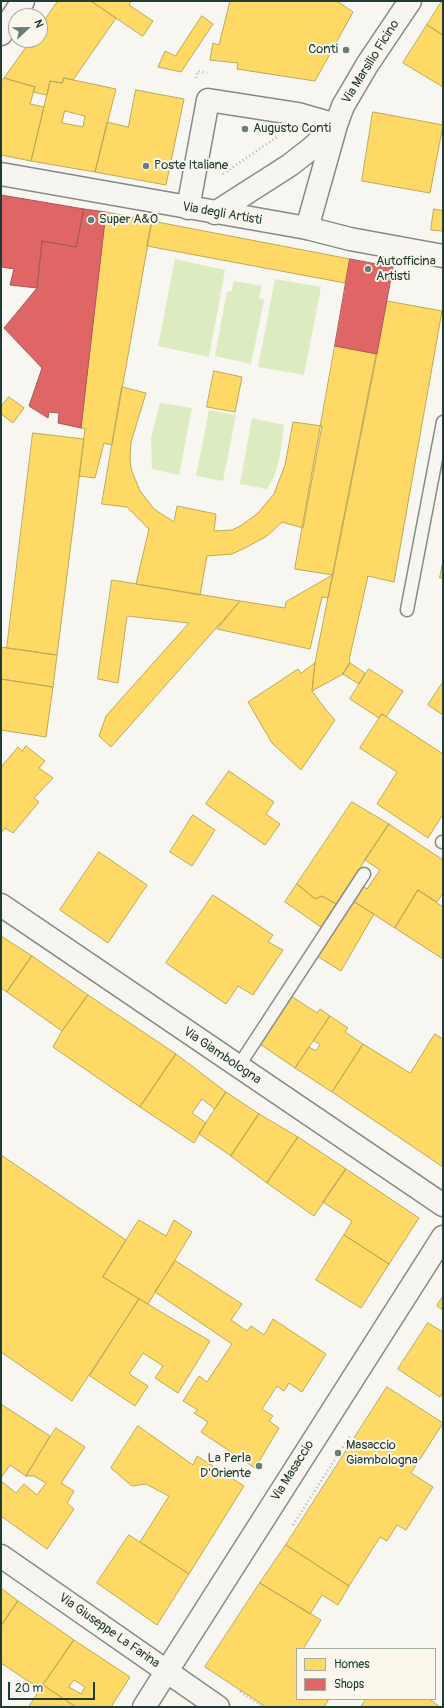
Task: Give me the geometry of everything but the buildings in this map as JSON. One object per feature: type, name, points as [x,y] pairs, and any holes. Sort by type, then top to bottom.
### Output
[{"type":"street","points":[[1,34],[23,1]]},
{"type":"street","name":"Via Marsilio Ficino","points":[[307,228],[336,125],[343,106],[367,65],[410,1]]},
{"type":"street","points":[[188,208],[208,100],[298,114],[336,125]]},
{"type":"street","points":[[215,212],[290,165],[313,147],[336,125]]},
{"type":"street","name":"Via degli Artisti","points":[[1,174],[307,228],[350,239],[443,256]]},
{"type":"street","name":"Via Giambologna","points":[[1,905],[443,1206]]},
{"type":"street","name":"Via Masaccio","points":[[144,1707],[443,1237]]},
{"type":"street","name":"Via Giuseppe La Farina","points":[[1,1556],[218,1707]]},
{"type":"lane","points":[[407,610],[443,422]]},
{"type":"lane","points":[[238,1067],[364,874]]},
{"type":"path","points":[[219,177],[296,125],[298,114]]},
{"type":"green space","points":[[175,259],[225,270],[209,357],[158,346]]},
{"type":"green space","points":[[275,279],[321,287],[304,375],[258,367]]},
{"type":"green space","points":[[234,281],[262,286],[259,298],[264,300],[251,364],[215,356],[227,291],[231,292]]},
{"type":"green space","points":[[160,403],[192,408],[179,475],[152,469],[151,438]]},
{"type":"green space","points":[[209,410],[236,415],[223,481],[196,476]]},
{"type":"green space","points":[[252,418],[284,425],[281,450],[275,474],[267,489],[240,484]]},
{"type":"place","name":"Conti","points":[[346,50]]},
{"type":"place","name":"Augusto Conti","points":[[245,129]]},
{"type":"place","name":"Poste Italiane","points":[[146,166]]},
{"type":"place","name":"Super A&O","points":[[91,220]]},
{"type":"place","name":"Autofficina Artisti","points":[[368,269]]},
{"type":"place","name":"Masaccio Giambologna","points":[[338,1453]]},
{"type":"place","name":"La Perla D'Oriente","points":[[259,1466]]}]
